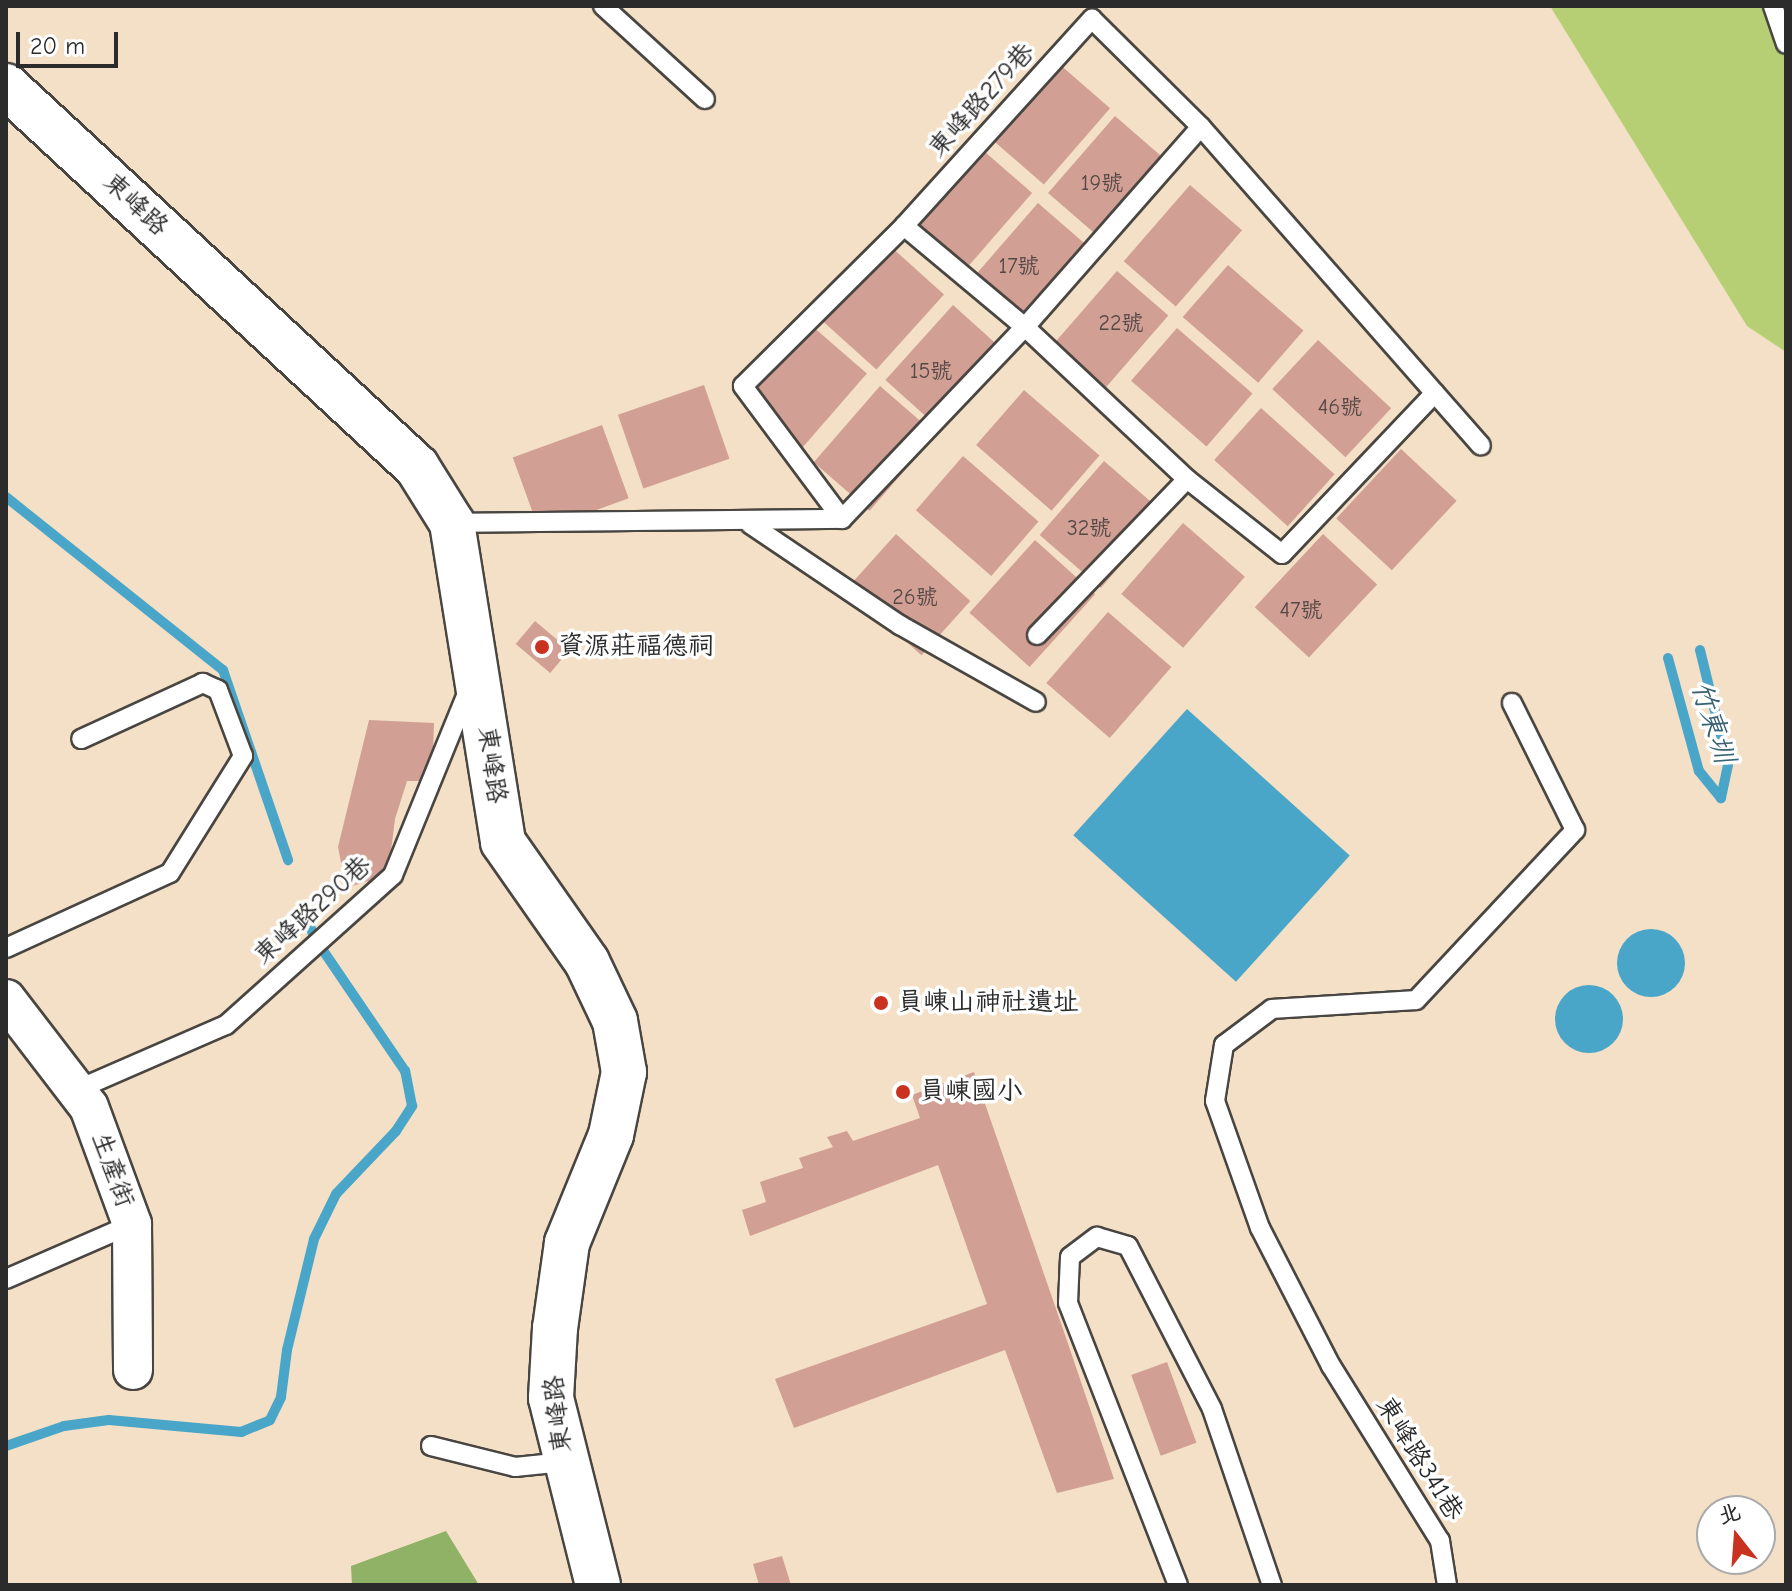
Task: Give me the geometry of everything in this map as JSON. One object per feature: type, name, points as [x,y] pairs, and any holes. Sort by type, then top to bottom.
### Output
[{"type":"main road","name":"東峰路","points":[[6,86],[396,446],[417,467],[452,523],[478,668],[503,842],[587,962],[615,1021],[624,1072],[611,1135],[567,1243],[557,1289],[551,1398],[564,1462],[598,1585]]},
{"type":"street","name":"生產街","points":[[6,999],[89,1107],[132,1224],[133,1370]]},
{"type":"lane","points":[[603,6],[705,99]]},
{"type":"lane","points":[[1773,6],[1786,44]]},
{"type":"lane","name":"東峰路279巷","points":[[842,519],[743,386],[904,226],[1092,19],[1201,127],[1481,446]]},
{"type":"lane","points":[[452,523],[750,524],[842,519],[1025,327],[1201,127]]},
{"type":"lane","points":[[904,226],[1025,327],[1187,479],[1282,554],[1435,393]]},
{"type":"lane","points":[[1037,635],[1187,479]]},
{"type":"lane","points":[[750,524],[900,625],[1036,702]]},
{"type":"lane","name":"東峰路290巷","points":[[74,1091],[226,1025],[393,875],[478,668]]},
{"type":"lane","points":[[6,948],[170,873],[243,756],[218,690],[203,683],[81,739]]},
{"type":"lane","name":"東峰路341巷","points":[[1447,1585],[1440,1541],[1331,1366],[1260,1228],[1215,1101],[1224,1045],[1272,1009],[1416,1000],[1575,830],[1512,703]]},
{"type":"lane","points":[[6,1279],[132,1224]]},
{"type":"lane","points":[[1178,1585],[1068,1303],[1070,1257],[1097,1237],[1128,1246],[1212,1409],[1272,1585]]},
{"type":"lane","points":[[431,1446],[515,1467],[564,1462]]},
{"type":"green space","points":[[1550,6],[1786,6],[1786,352],[1747,326]]},
{"type":"green space","points":[[446,1531],[479,1585],[352,1585],[351,1566]]},
{"type":"water","points":[[1187,709],[1350,856],[1236,982],[1073,835]]},
{"type":"water","points":[[1644,929],[1658,929],[1670,934],[1680,944],[1685,963],[1680,982],[1670,992],[1658,997],[1644,997],[1632,992],[1622,982],[1617,970],[1617,956],[1622,944],[1632,934]]},
{"type":"water","points":[[1582,985],[1596,985],[1608,990],[1618,1000],[1623,1019],[1618,1038],[1608,1048],[1596,1053],[1582,1053],[1570,1048],[1560,1038],[1555,1026],[1555,1012],[1560,1000],[1570,990]]},
{"type":"building","points":[[1058,63],[1110,108],[1044,184],[992,139]]},
{"type":"building","points":[[1115,116],[1166,161],[1099,238],[1048,193]]},
{"type":"building","points":[[977,145],[1032,193],[966,269],[911,221]]},
{"type":"building","points":[[1190,185],[1242,230],[1176,306],[1124,261]]},
{"type":"building","points":[[1038,203],[1090,248],[1024,324],[972,278]]},
{"type":"building","points":[[889,245],[944,295],[876,370],[821,320]]},
{"type":"building","points":[[1228,265],[1303,331],[1258,383],[1183,317]]},
{"type":"building","points":[[1117,271],[1168,316],[1102,392],[1051,347]]},
{"type":"building","points":[[953,305],[1008,355],[940,430],[885,380]]},
{"type":"building","points":[[811,325],[867,374],[801,450],[745,401]]},
{"type":"building","points":[[1177,328],[1252,394],[1207,446],[1131,381]]},
{"type":"building","points":[[1318,340],[1391,408],[1345,457],[1272,389]]},
{"type":"building","points":[[704,385],[729,459],[643,488],[618,415]]},
{"type":"building","points":[[880,386],[936,435],[870,511],[814,462]]},
{"type":"building","points":[[1024,390],[1099,456],[1052,511],[976,445]]},
{"type":"building","points":[[1261,408],[1335,474],[1288,526],[1214,460]]},
{"type":"building","points":[[602,425],[629,498],[539,531],[513,457]]},
{"type":"building","points":[[1401,449],[1457,501],[1392,570],[1336,518]]},
{"type":"building","points":[[963,456],[1038,522],[991,576],[916,510]]},
{"type":"building","points":[[1104,461],[1165,514],[1101,588],[1040,535]]},
{"type":"building","points":[[1183,523],[1245,577],[1183,648],[1121,594]]},
{"type":"building","points":[[896,534],[970,601],[921,655],[847,588]]},
{"type":"building","points":[[1323,534],[1377,584],[1309,658],[1255,607]]},
{"type":"building","points":[[1035,540],[1095,594],[1030,667],[969,613]]},
{"type":"building","points":[[1108,612],[1171,667],[1110,738],[1046,683]]},
{"type":"building","name":"資源莊福德祠","points":[[535,621],[569,650],[550,673],[516,644]]},
{"type":"building","points":[[369,720],[434,723],[432,781],[407,781],[395,819],[388,875],[346,888],[338,847]]},
{"type":"building","points":[[974,1072],[1114,1479],[1057,1493],[1005,1350],[794,1428],[775,1379],[987,1304],[938,1165],[750,1236],[742,1210],[766,1202],[760,1182],[803,1168],[799,1158],[833,1147],[827,1137],[847,1131],[853,1141],[920,1118],[912,1095]]},
{"type":"building","points":[[1167,1362],[1196,1443],[1161,1456],[1131,1375]]},
{"type":"building","points":[[782,1556],[791,1585],[759,1585],[753,1564]]},
{"type":"waterway","points":[[6,497],[223,670],[288,860]]},
{"type":"waterway","points":[[1700,650],[1728,765],[1721,798]]},
{"type":"waterway","name":"竹東圳","points":[[1668,658],[1699,771],[1721,798]]},
{"type":"waterway","points":[[6,1446],[64,1426],[109,1420],[241,1432],[270,1420],[281,1397],[287,1350],[314,1239],[336,1194],[396,1131],[412,1106],[405,1071],[314,937],[306,915]]},
{"type":"place","name":"資源莊福德祠","points":[[542,647]]},
{"type":"place","name":"員崠山神社遺址","points":[[881,1003]]},
{"type":"place","name":"員崠國小","points":[[903,1092]]}]
